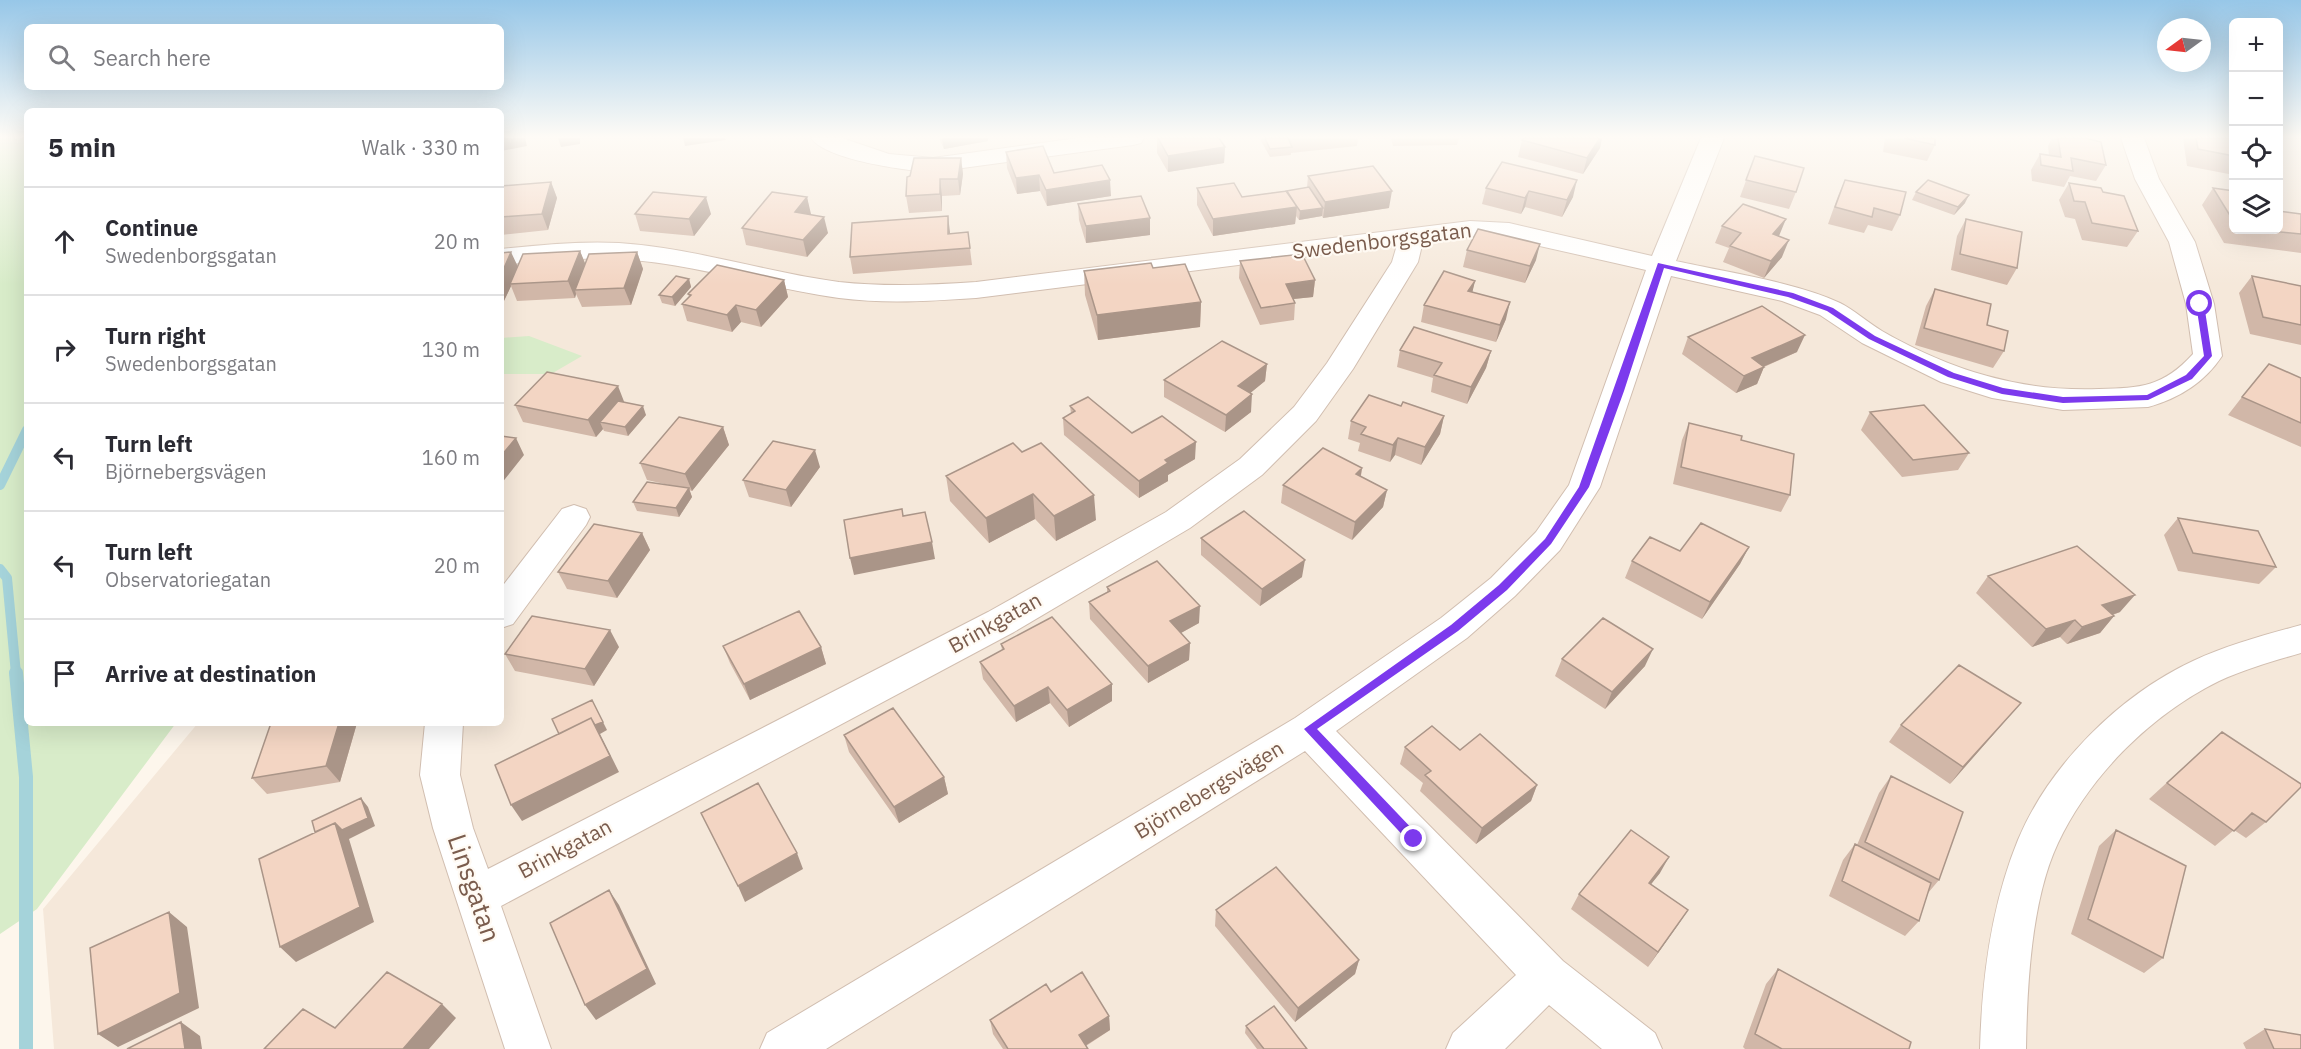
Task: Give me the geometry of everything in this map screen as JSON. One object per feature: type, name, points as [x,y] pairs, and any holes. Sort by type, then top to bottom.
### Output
[{"type":"street","name":"Björnebergsvägen","points":[[783,1049],[1309,729],[1454,628],[1503,587],[1548,541],[1584,487],[1661,265],[1693,187]]},
{"type":"street","name":"Swedenborgsgatan","points":[[504,257],[541,253],[618,251],[685,258],[785,281],[841,291],[908,294],[976,290],[1470,229],[1509,231],[1790,295],[1830,309],[1872,338],[1951,375],[2002,391],[2063,400],[2148,397],[2189,377],[2208,356],[2200,304],[2182,242],[2151,187]]},
{"type":"street","name":"Brinkgatan","points":[[478,896],[620,819],[1001,621],[1178,520],[1251,467],[1305,414],[1338,369],[1405,262],[1411,243],[1408,236]]},
{"type":"street","points":[[504,610],[574,517]]},
{"type":"street","points":[[2003,1049],[2003,1025],[2016,914],[2040,838],[2075,778],[2108,740],[2159,698],[2224,664],[2252,653],[2301,639]]},
{"type":"street","name":"Linsgatan","points":[[444,726],[440,775],[453,828],[478,896],[528,1049]]},
{"type":"street","points":[[1309,729],[1547,976],[1639,1049]]},
{"type":"street","points":[[1469,1049],[1490,1032],[1547,976]]},
{"type":"shaded area","points":[[504,187],[2229,187],[2229,234],[2283,234],[2283,187],[2301,187],[2301,1049],[54,1049],[43,909],[196,726],[504,726]]},
{"type":"green space","points":[[0,187],[24,187],[24,726],[174,726],[37,909],[0,934]]},
{"type":"green space","points":[[529,336],[582,356],[551,374],[504,374],[504,338]]},
{"type":"building","points":[[504,187],[550,187],[542,214],[504,217]]},
{"type":"building","points":[[906,187],[940,187],[940,194],[906,196]]},
{"type":"building","points":[[1045,187],[1065,187],[1046,190]]},
{"type":"building","points":[[1236,187],[1242,197],[1287,191],[1297,207],[1213,219],[1197,188]]},
{"type":"building","points":[[1309,187],[1323,208],[1300,211],[1286,191]]},
{"type":"building","points":[[1315,187],[1389,187],[1392,191],[1325,202]]},
{"type":"building","points":[[1574,187],[1567,200],[1529,191],[1525,198],[1486,188]]},
{"type":"building","points":[[1775,187],[1798,187],[1796,192]]},
{"type":"building","points":[[1842,187],[1880,187],[1906,192],[1900,215],[1874,208],[1872,217],[1835,207]]},
{"type":"building","points":[[1921,187],[1947,187],[1969,195],[1958,207],[1916,192]]},
{"type":"building","points":[[2070,187],[2101,188],[2103,192],[2124,196],[2138,231],[2092,223],[2085,202],[2074,201]]},
{"type":"building","points":[[2213,188],[2229,190],[2229,214]]},
{"type":"building","points":[[653,192],[706,197],[689,219],[635,214]]},
{"type":"building","points":[[772,192],[807,197],[795,212],[824,217],[803,240],[742,228]]},
{"type":"building","points":[[1141,196],[1150,218],[1086,226],[1078,204]]},
{"type":"building","points":[[1743,204],[1786,219],[1773,234],[1789,240],[1771,261],[1730,246],[1741,233],[1722,226]]},
{"type":"building","points":[[2283,212],[2301,214],[2301,234],[2283,232]]},
{"type":"building","points":[[948,216],[948,234],[968,232],[970,248],[850,257],[852,223]]},
{"type":"building","points":[[1966,219],[2022,232],[2017,268],[1960,254]]},
{"type":"building","points":[[1478,229],[1540,244],[1530,266],[1467,250]]},
{"type":"building","points":[[580,251],[568,281],[510,284],[523,254]]},
{"type":"building","points":[[511,252],[504,268],[504,253]]},
{"type":"building","points":[[637,252],[624,288],[575,290],[589,254]]},
{"type":"building","points":[[1302,254],[1315,280],[1286,284],[1295,303],[1261,308],[1240,261]]},
{"type":"building","points":[[1151,263],[1153,268],[1185,264],[1201,302],[1097,315],[1084,271]]},
{"type":"building","points":[[717,265],[784,280],[756,310],[736,305],[727,315],[682,304],[691,295],[688,294]]},
{"type":"building","points":[[1444,271],[1475,281],[1468,291],[1510,302],[1500,325],[1424,305]]},
{"type":"building","points":[[676,276],[689,279],[672,297],[659,295]]},
{"type":"building","points":[[2252,276],[2301,286],[2301,325],[2263,317]]},
{"type":"building","points":[[1935,289],[1991,304],[1987,325],[2008,331],[2004,351],[1924,328]]},
{"type":"building","points":[[1762,306],[1805,335],[1752,358],[1764,367],[1744,376],[1688,337]]},
{"type":"building","points":[[1414,327],[1491,351],[1471,387],[1434,375],[1442,363],[1400,350]]},
{"type":"building","points":[[1222,341],[1267,364],[1238,386],[1252,394],[1226,415],[1164,380]]},
{"type":"building","points":[[2269,364],[2301,378],[2301,423],[2242,397]]},
{"type":"building","points":[[547,372],[618,386],[588,420],[515,405]]},
{"type":"building","points":[[1369,395],[1401,406],[1403,402],[1444,416],[1425,447],[1398,438],[1393,445],[1361,434],[1366,427],[1351,421]]},
{"type":"building","points":[[1088,397],[1132,433],[1162,416],[1196,442],[1165,460],[1168,463],[1139,481],[1063,418],[1075,411],[1070,406]]},
{"type":"building","points":[[618,401],[643,406],[625,427],[600,422]]},
{"type":"building","points":[[1924,405],[1969,453],[1913,460],[1870,412]]},
{"type":"building","points":[[679,417],[723,427],[685,474],[640,463]]},
{"type":"building","points":[[1689,423],[1742,436],[1741,440],[1794,454],[1790,495],[1681,467]]},
{"type":"building","points":[[504,436],[516,438],[504,452]]},
{"type":"building","points":[[773,441],[815,450],[786,490],[743,480]]},
{"type":"building","points":[[1013,443],[1022,452],[1041,443],[1094,495],[1054,516],[1033,494],[986,518],[946,476]]},
{"type":"building","points":[[1323,448],[1362,468],[1356,474],[1387,490],[1355,522],[1283,485]]},
{"type":"building","points":[[647,482],[689,488],[676,508],[633,502]]},
{"type":"building","points":[[902,509],[903,516],[925,512],[932,542],[850,558],[844,520]]},
{"type":"building","points":[[1244,511],[1305,560],[1262,589],[1201,538]]},
{"type":"building","points":[[2178,518],[2258,531],[2276,567],[2193,553]]},
{"type":"building","points":[[1701,523],[1749,547],[1710,602],[1632,561],[1650,537],[1680,551]]},
{"type":"building","points":[[594,524],[642,533],[608,581],[558,572]]},
{"type":"building","points":[[2077,546],[2135,595],[2102,605],[2114,616],[2082,627],[2075,620],[2046,629],[1988,576]]},
{"type":"building","points":[[1157,561],[1200,606],[1170,621],[1190,643],[1148,666],[1089,602],[1110,591],[1107,587]]},
{"type":"building","points":[[799,611],[821,647],[744,684],[723,646]]},
{"type":"building","points":[[532,616],[610,630],[585,669],[505,654]]},
{"type":"building","points":[[1052,617],[1112,684],[1067,710],[1048,687],[1014,706],[980,662],[1004,649],[1001,644]]},
{"type":"building","points":[[1603,618],[1653,649],[1612,692],[1562,659]]},
{"type":"building","points":[[1959,665],[2021,703],[1963,767],[1901,725]]},
{"type":"building","points":[[592,700],[603,722],[595,725],[591,718],[559,734],[552,719]]},
{"type":"building","points":[[893,708],[944,777],[894,807],[844,735]]},
{"type":"building","points":[[591,718],[610,756],[511,805],[495,765]]},
{"type":"building","points":[[270,726],[338,726],[326,766],[252,778]]},
{"type":"building","points":[[1432,726],[1460,750],[1480,734],[1537,785],[1482,828],[1425,775],[1431,771],[1405,747]]},
{"type":"building","points":[[2222,732],[2301,784],[2301,787],[2266,822],[2252,813],[2234,831],[2167,783]]},
{"type":"building","points":[[1891,776],[1963,812],[1939,880],[1865,842]]},
{"type":"building","points":[[758,783],[797,853],[738,886],[701,813]]},
{"type":"building","points":[[361,798],[368,818],[342,830],[335,823],[315,832],[312,821]]},
{"type":"building","points":[[335,823],[360,907],[280,947],[259,859]]},
{"type":"building","points":[[1631,830],[1669,857],[1649,883],[1688,910],[1658,952],[1579,894]]},
{"type":"building","points":[[2116,830],[2186,866],[2163,958],[2088,919]]},
{"type":"building","points":[[1855,844],[1931,883],[1919,921],[1842,881]]},
{"type":"building","points":[[1276,867],[1359,960],[1298,1008],[1216,910]]},
{"type":"building","points":[[609,890],[647,969],[585,1005],[550,923]]},
{"type":"building","points":[[169,912],[180,993],[98,1034],[90,948]]},
{"type":"building","points":[[1778,969],[1911,1042],[1909,1049],[1782,1049],[1755,1034]]},
{"type":"building","points":[[387,972],[442,1004],[403,1049],[264,1049],[303,1009],[335,1028]]},
{"type":"building","points":[[1082,972],[1109,1016],[1079,1035],[1088,1049],[1008,1049],[990,1020],[1046,984],[1051,992]]},
{"type":"building","points":[[1274,1006],[1307,1049],[1264,1049],[1246,1026]]},
{"type":"building","points":[[181,1022],[185,1049],[127,1049]]},
{"type":"building","points":[[2265,1029],[2301,1035],[2301,1049],[2274,1049]]},
{"type":"waterway","points":[[0,485],[24,436]]},
{"type":"waterway","points":[[0,569],[7,578],[16,674]]},
{"type":"waterway","points":[[16,673],[26,777],[26,1049]]},
{"type":"route","points":[[1414,839],[1309,729],[1454,628],[1503,587],[1548,541],[1584,487],[1661,265],[1790,295],[1830,309],[1872,338],[1951,375],[2002,391],[2063,400],[2148,397],[2189,377],[2208,356],[2200,304]]}]
